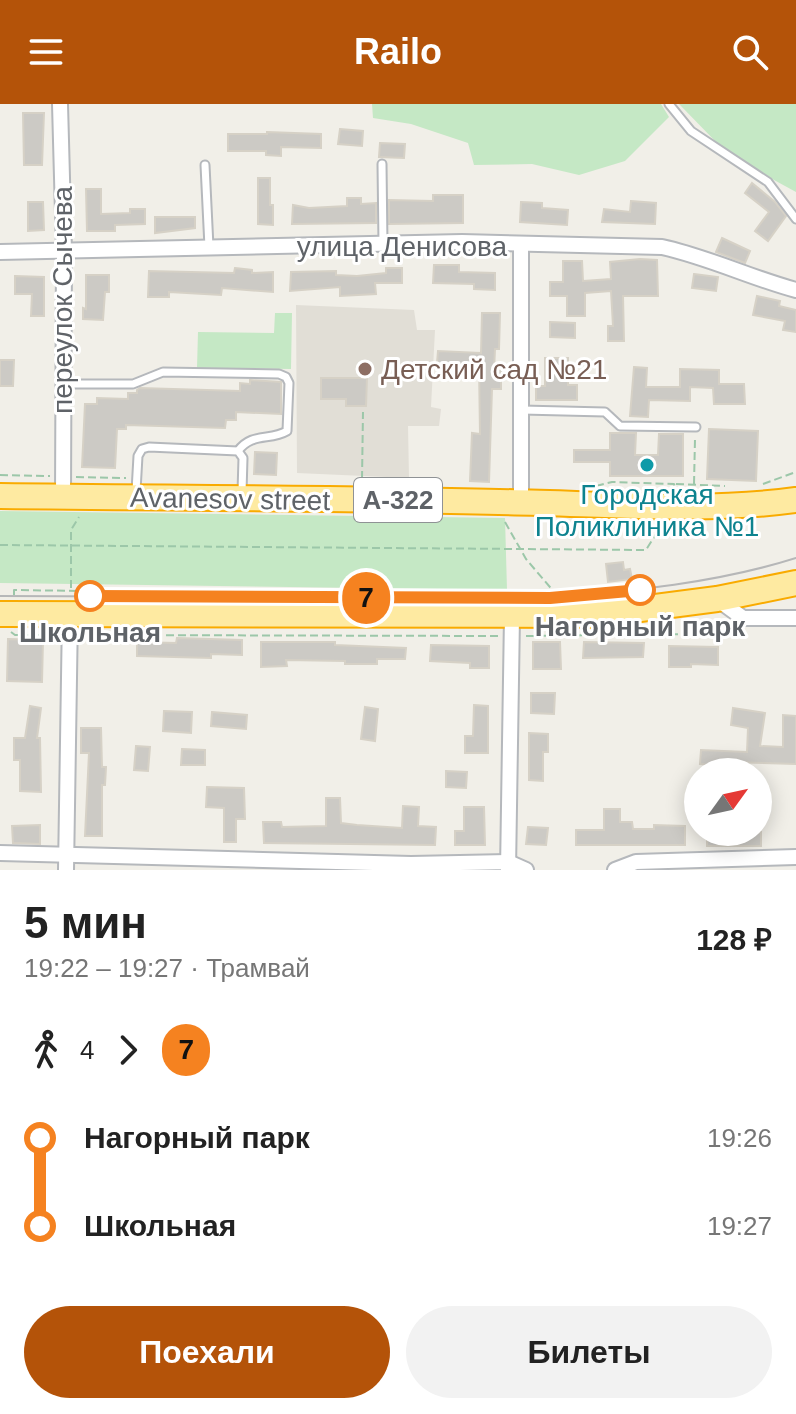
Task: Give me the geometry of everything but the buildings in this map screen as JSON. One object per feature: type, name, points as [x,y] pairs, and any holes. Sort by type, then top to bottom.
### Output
[{"type":"highway","name":"Avanesov street","points":[[0,496],[70,494],[242,500],[521,502],[674,495],[763,504],[796,500]]},
{"type":"highway","points":[[8,614],[512,616],[635,612],[796,583]]},
{"type":"street","name":"переулок Сычева","points":[[60,104],[64,251],[63,384],[70,494]]},
{"type":"street","name":"улица Денисова","points":[[0,252],[462,242],[662,247],[690,253],[753,278],[796,290]]},
{"type":"street","points":[[521,245],[521,502]]},
{"type":"street","points":[[717,599],[743,618],[796,618]]},
{"type":"street","points":[[66,870],[70,613]]},
{"type":"street","points":[[508,866],[512,616]]},
{"type":"street","points":[[0,853],[66,853],[213,864],[508,866],[526,870]]},
{"type":"street","points":[[615,870],[636,862],[796,857]]},
{"type":"lane","points":[[669,104],[691,131],[768,182],[796,219]]},
{"type":"lane","points":[[382,164],[383,244]]},
{"type":"lane","points":[[205,165],[209,248]]},
{"type":"lane","points":[[63,384],[136,383],[163,372],[279,374],[286,377],[289,383],[288,429],[282,434],[254,438],[238,451],[145,447],[138,456],[136,497]]},
{"type":"lane","points":[[522,410],[605,412],[620,426],[696,427]]},
{"type":"lane","points":[[238,451],[243,458],[242,500]]},
{"type":"path","points":[[362,481],[363,412]]},
{"type":"path","points":[[694,486],[696,427]]},
{"type":"path","points":[[756,487],[796,472]]},
{"type":"path","points":[[0,475],[70,494],[70,613]]},
{"type":"path","points":[[0,545],[646,550],[674,495],[694,486],[725,486]]},
{"type":"path","points":[[505,523],[521,551],[555,593],[634,584]]},
{"type":"path","points":[[70,613],[14,590],[8,614],[15,635],[70,613],[85,591]]},
{"type":"shaded area","name":"Детский сад №21","points":[[296,305],[414,310],[417,330],[435,330],[431,407],[441,409],[439,426],[408,426],[409,478],[297,473]]},
{"type":"green space","points":[[372,104],[661,104],[669,117],[625,161],[579,175],[532,164],[474,165],[468,143],[411,124],[373,118]]},
{"type":"green space","points":[[679,104],[796,104],[796,192],[718,144]]},
{"type":"green space","points":[[275,313],[292,313],[291,369],[197,368],[198,332],[274,333]]},
{"type":"green space","points":[[0,511],[505,518],[507,590],[0,583]]},
{"type":"tram line","points":[[0,596],[550,598],[705,580],[796,558]]},
{"type":"tram line","name":"7","points":[[90,596],[550,598],[640,590]]},
{"type":"place","name":"Детский сад №21","points":[[365,369]]},
{"type":"place","name":"Городская Поликлиника №1","points":[[647,465]]},
{"type":"place","name":"Нагорный парк","points":[[640,590]]},
{"type":"place","name":"Школьная","points":[[90,596]]}]
